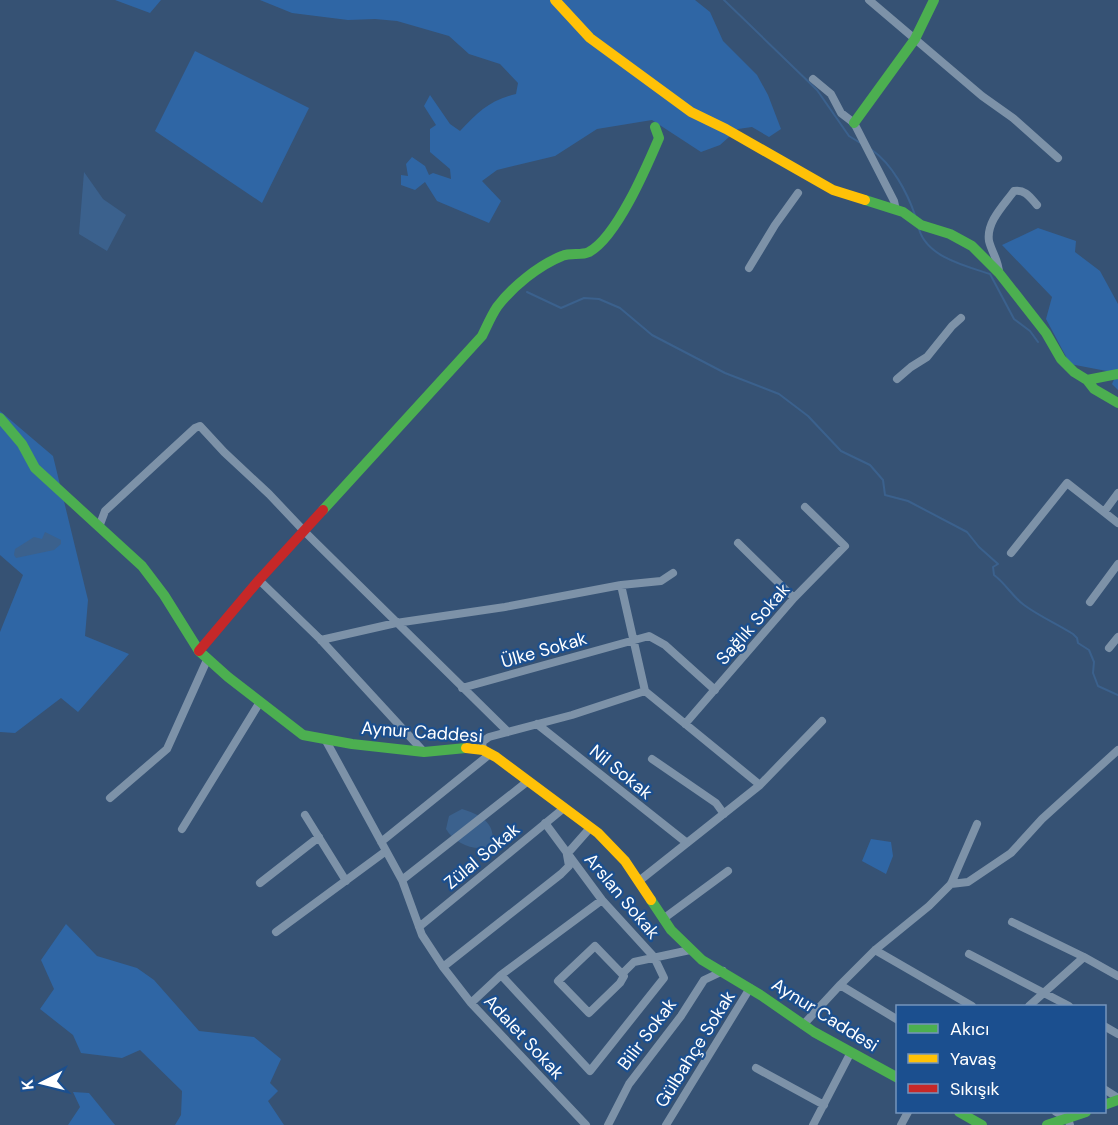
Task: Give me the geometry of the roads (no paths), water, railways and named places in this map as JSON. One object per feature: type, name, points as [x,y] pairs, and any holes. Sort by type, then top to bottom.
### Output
[{"type":"street","points":[[555,0],[590,38],[691,112],[726,129],[833,190],[903,212],[921,225],[950,234],[972,246],[999,273],[1046,333],[1061,359],[1074,372],[1087,380],[1094,389],[1118,403]]},
{"type":"street","points":[[869,0],[982,96],[1013,118],[1058,158]]},
{"type":"street","points":[[854,123],[915,39],[934,0]]},
{"type":"street","points":[[813,80],[831,94],[841,113],[854,123],[894,201],[896,210]]},
{"type":"street","points":[[199,651],[259,580],[482,336],[498,306],[526,279],[563,255],[590,252],[602,239],[620,218],[651,157],[659,138],[655,127]]},
{"type":"street","points":[[999,273],[989,229],[1014,191],[1020,190],[1027,193],[1037,205]]},
{"type":"street","points":[[749,268],[798,193]]},
{"type":"street","points":[[897,379],[927,357],[961,318]]},
{"type":"street","points":[[1087,380],[1118,374]]},
{"type":"street","name":"Aynur Caddesi","points":[[0,418],[22,444],[36,468],[142,566],[207,660],[303,735],[424,752],[464,748],[486,752],[598,833],[625,861],[671,930],[702,960],[750,988],[803,1025],[896,1077]]},
{"type":"street","points":[[99,527],[105,511],[195,428],[200,426],[508,732]]},
{"type":"street","points":[[1011,553],[1067,483],[1118,523]]},
{"type":"street","points":[[1104,512],[1118,493]]},
{"type":"street","name":"Sağlık Sokak","points":[[686,724],[794,598],[845,546],[805,507]]},
{"type":"street","points":[[738,543],[794,598]]},
{"type":"street","points":[[1090,602],[1118,564]]},
{"type":"street","points":[[321,640],[396,623],[505,607],[621,585],[660,581],[673,573]]},
{"type":"street","points":[[259,580],[321,640],[424,752]]},
{"type":"street","points":[[621,585],[645,691],[760,785]]},
{"type":"street","points":[[634,640],[649,636],[665,645],[715,690]]},
{"type":"street","points":[[1109,648],[1118,637]]},
{"type":"street","name":"Ülke Sokak","points":[[462,688],[634,640]]},
{"type":"street","points":[[110,798],[167,748],[207,660]]},
{"type":"street","points":[[381,842],[486,752],[482,742],[489,737],[645,691]]},
{"type":"street","points":[[182,829],[260,702]]},
{"type":"street","points":[[639,881],[760,785],[822,721]]},
{"type":"street","name":"Nil Sokak","points":[[537,724],[687,843]]},
{"type":"street","name":"Adalet Sokak","points":[[325,739],[402,880],[419,927],[443,967],[471,1003],[586,1125]]},
{"type":"street","points":[[951,884],[968,882],[1011,853],[1042,819],[1118,750]]},
{"type":"street","points":[[652,759],[716,803],[724,814]]},
{"type":"street","points":[[402,880],[528,781]]},
{"type":"street","name":"Zülal Sokak","points":[[419,927],[564,808]]},
{"type":"street","points":[[305,815],[346,881]]},
{"type":"street","name":"Arslan Sokak","points":[[545,823],[602,900],[654,957]]},
{"type":"street","points":[[803,1025],[875,950],[929,906],[951,884],[977,824]]},
{"type":"street","points":[[443,967],[561,874],[569,866],[567,854],[590,828]]},
{"type":"street","points":[[260,883],[319,837]]},
{"type":"street","points":[[276,932],[386,851]]},
{"type":"street","points":[[663,919],[728,871]]},
{"type":"street","points":[[471,1003],[501,975],[602,900]]},
{"type":"street","points":[[1012,922],[1118,976]]},
{"type":"street","points":[[595,946],[622,974],[624,976],[620,983],[589,1013],[558,981],[595,946]]},
{"type":"street","points":[[622,974],[634,962],[690,950]]},
{"type":"street","points":[[875,950],[970,1005]]},
{"type":"street","points":[[969,954],[1067,1005]]},
{"type":"street","points":[[501,975],[590,1071],[664,978],[654,957]]},
{"type":"street","points":[[1030,1005],[1084,957]]},
{"type":"street","name":"Bilir Sokak","points":[[609,1125],[628,1084],[681,1016],[704,980],[723,971]]},
{"type":"street","points":[[840,985],[896,1019]]},
{"type":"street","name":"Gülbahçe Sokak","points":[[666,1125],[750,988]]},
{"type":"street","points":[[813,1125],[851,1053]]},
{"type":"street","points":[[756,1068],[824,1104]]},
{"type":"street","points":[[960,1113],[976,1124]]},
{"type":"street","points":[[1047,1125],[1069,1121],[1084,1113]]},
{"type":"waterway","points":[[724,0],[817,90],[849,136],[862,144]]},
{"type":"waterway","points":[[872,150],[898,179],[915,215]]},
{"type":"waterway","points":[[919,229],[923,239],[938,253],[959,264],[990,274],[1014,319],[1030,331],[1038,342]]},
{"type":"waterway","points":[[527,292],[561,308],[584,298],[599,299],[620,308],[652,335],[725,373],[779,394],[808,416],[841,451],[870,465],[883,480],[885,495],[908,501],[967,532],[979,547],[998,564],[993,567],[994,575],[1024,605],[1073,634],[1078,643],[1089,650],[1094,662],[1093,673],[1098,686],[1118,695]]}]
